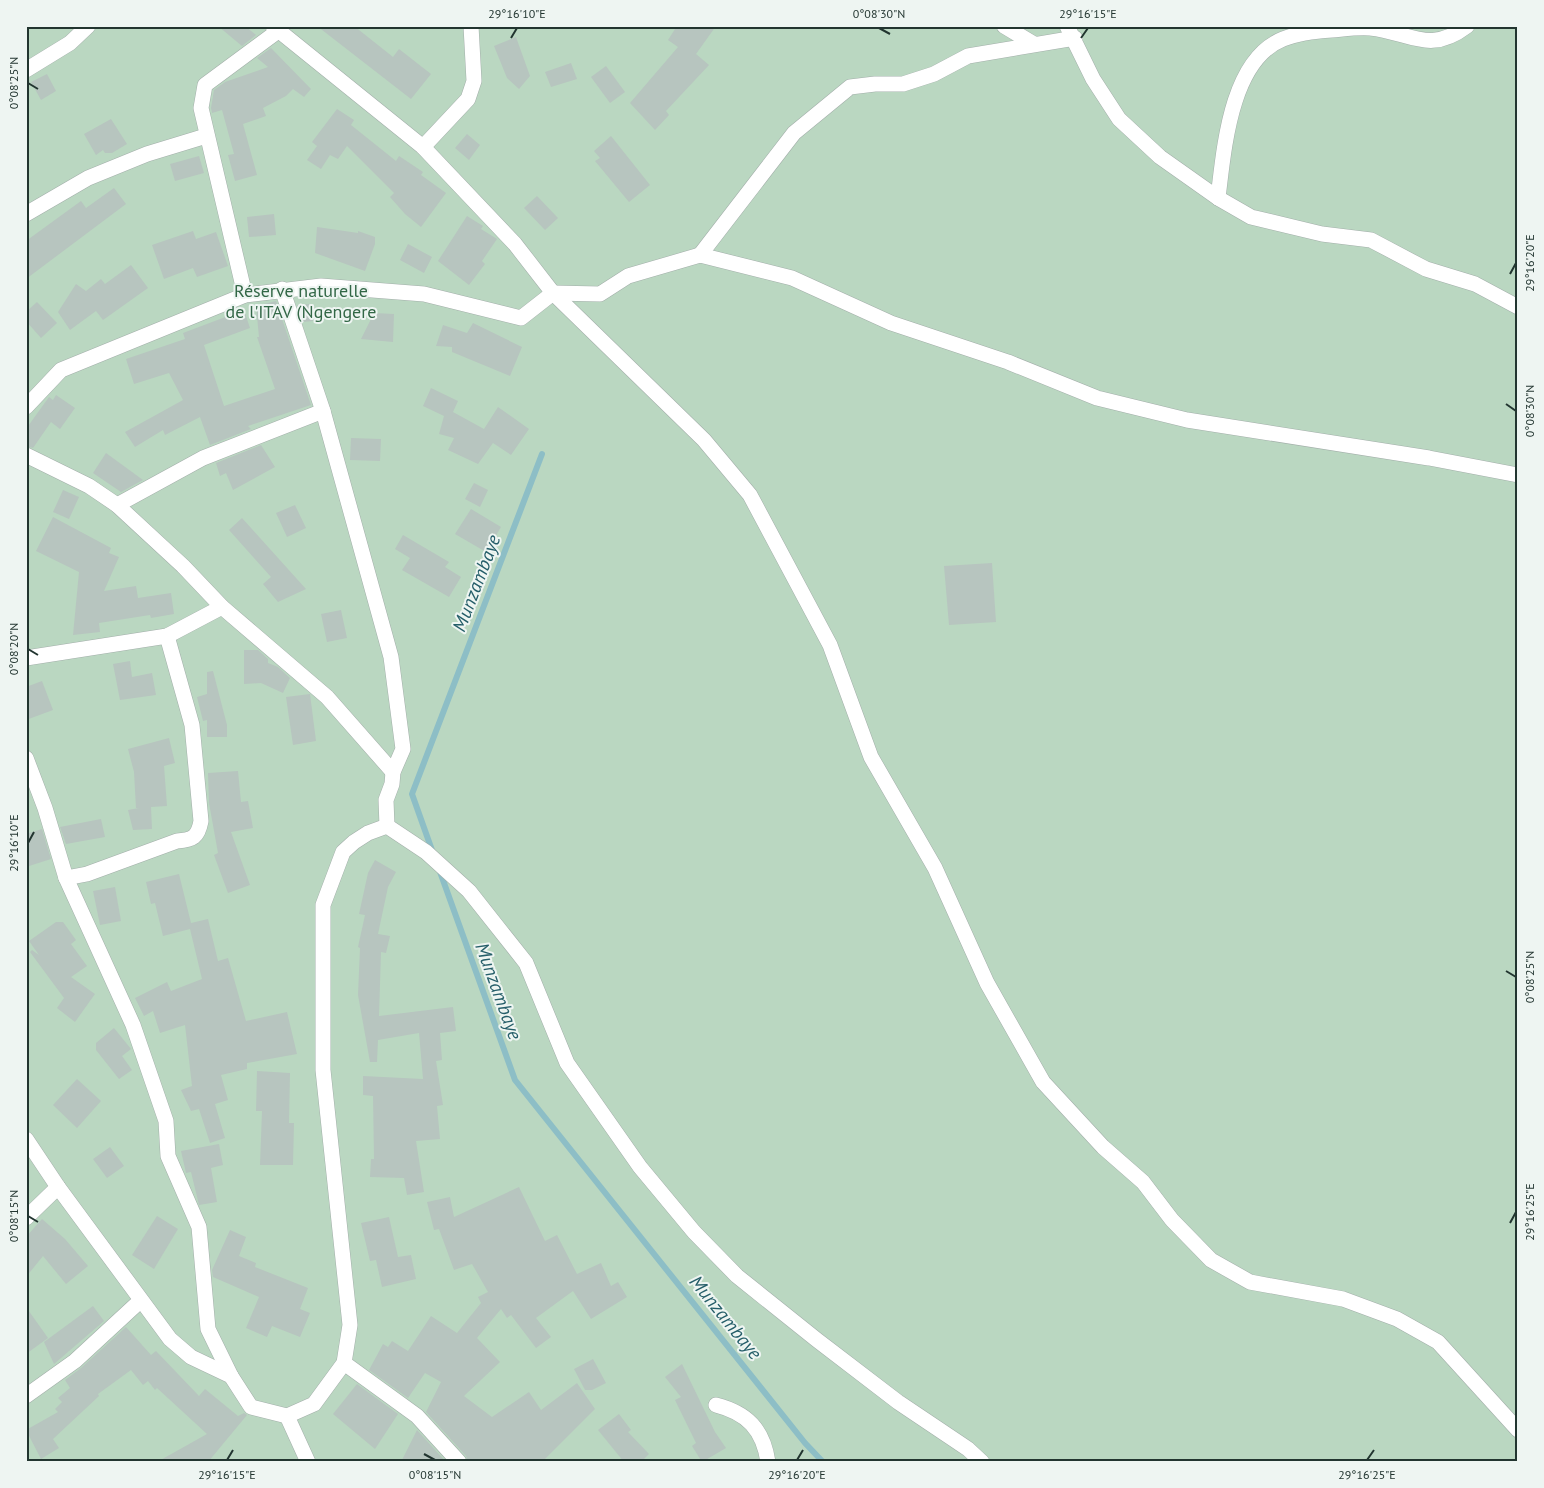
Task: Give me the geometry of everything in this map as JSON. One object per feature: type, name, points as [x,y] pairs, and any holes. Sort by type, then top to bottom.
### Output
[{"type":"street","points":[[26,70],[70,43],[88,26]]},
{"type":"street","points":[[423,147],[468,99],[474,81],[471,26]]},
{"type":"street","points":[[1004,26],[1034,44]]},
{"type":"street","points":[[1218,198],[1228,119],[1244,80],[1261,54],[1282,40],[1314,31],[1370,28],[1436,42],[1454,37],[1467,26]]},
{"type":"street","points":[[245,295],[206,136],[201,108],[205,85],[275,28],[423,147],[515,244],[553,293],[704,440],[750,495],[830,645],[871,757],[935,868],[986,983],[1043,1082],[1103,1147],[1142,1182],[1172,1220],[1211,1260],[1250,1282],[1343,1299],[1397,1319],[1438,1342],[1518,1430]]},
{"type":"street","points":[[700,255],[794,133],[850,87],[875,84],[903,84],[934,74],[968,56],[1034,44],[1071,32],[1093,79],[1119,119],[1160,156],[1218,198],[1251,217],[1322,234],[1371,240],[1426,269],[1475,284],[1518,307]]},
{"type":"street","points":[[26,214],[88,178],[147,154],[206,136]]},
{"type":"street","points":[[26,407],[61,370],[245,295],[282,289],[321,286],[424,294],[521,318],[553,293],[600,294],[628,276],[700,255],[792,278],[891,322],[1008,362],[1097,398],[1188,420],[1429,458],[1518,475]]},
{"type":"street","points":[[282,289],[323,412],[391,657],[403,749],[392,772],[392,784],[386,800],[387,826]]},
{"type":"street","points":[[117,505],[203,458],[323,412]]},
{"type":"street","points":[[26,455],[89,486],[117,505],[183,566],[222,607],[327,697],[392,772]]},
{"type":"street","points":[[26,658],[167,636],[222,607]]},
{"type":"street","points":[[66,878],[87,874],[177,841],[191,840],[198,834],[201,821],[192,725],[167,636]]},
{"type":"street","points":[[26,758],[45,808],[66,878],[133,1026],[166,1121],[168,1156],[199,1227],[208,1329],[231,1376],[251,1407],[287,1416],[314,1404],[344,1363],[350,1325],[323,1070],[323,905],[343,852],[368,833],[387,826]]},
{"type":"street","points":[[387,826],[426,852],[469,891],[526,963],[566,1064],[640,1167],[694,1232],[737,1276],[898,1402],[968,1449],[982,1462]]},
{"type":"street","points":[[26,1139],[58,1187],[131,1284],[140,1301],[170,1340],[191,1357],[231,1376]]},
{"type":"street","points":[[26,1218],[58,1187]]},
{"type":"street","points":[[26,1396],[75,1362],[140,1301]]},
{"type":"street","points":[[344,1363],[416,1416],[459,1462]]},
{"type":"street","points":[[716,1405],[732,1410],[755,1426],[766,1450],[768,1462]]},
{"type":"street","points":[[287,1416],[308,1462]]},
{"type":"green space","name":"Réserve naturelle de l'ITAV (Ngengere","points":[[26,26],[1518,26],[1518,1462],[26,1462]]},
{"type":"building","points":[[218,26],[245,26],[256,35],[242,46]]},
{"type":"building","points":[[317,26],[354,26],[393,57],[399,49],[431,74],[411,99]]},
{"type":"building","points":[[677,26],[716,26],[696,54],[709,65],[666,111],[669,115],[655,130],[630,103],[678,47],[668,40]]},
{"type":"building","points":[[516,37],[530,76],[519,89],[507,78],[494,46]]},
{"type":"building","points":[[271,48],[311,89],[304,97],[293,89],[286,96],[263,108],[266,116],[243,124],[257,175],[235,181],[228,155],[234,154],[222,110],[212,113],[214,90],[225,82],[268,67],[257,58]]},
{"type":"building","points":[[571,63],[577,79],[551,87],[545,72]]},
{"type":"building","points":[[606,66],[625,92],[610,103],[591,77]]},
{"type":"building","points":[[47,74],[56,91],[41,100],[31,82]]},
{"type":"building","points":[[337,109],[354,120],[351,125],[396,161],[399,156],[423,172],[421,175],[446,193],[421,227],[405,214],[390,197],[394,193],[347,146],[338,159],[330,155],[321,169],[307,160],[317,146],[312,142]]},
{"type":"building","points":[[111,119],[127,144],[112,153],[105,153],[103,150],[96,155],[84,134]]},
{"type":"building","points":[[467,134],[480,145],[469,160],[455,148]]},
{"type":"building","points":[[611,136],[650,185],[629,202],[595,161],[600,158],[594,151]]},
{"type":"building","points":[[199,156],[204,173],[175,181],[170,164]]},
{"type":"building","points":[[114,188],[126,204],[26,279],[26,241],[81,201],[86,208]]},
{"type":"building","points":[[537,196],[558,218],[545,230],[524,208]]},
{"type":"building","points":[[274,214],[276,235],[249,237],[247,217]]},
{"type":"building","points":[[467,216],[483,226],[481,229],[497,239],[482,261],[485,264],[469,285],[438,261]]},
{"type":"building","points":[[317,227],[358,233],[358,231],[375,237],[375,244],[365,271],[315,253]]},
{"type":"building","points":[[193,231],[196,239],[216,232],[228,266],[197,277],[193,268],[164,279],[152,245]]},
{"type":"building","points":[[408,244],[432,257],[424,273],[400,260]]},
{"type":"building","points":[[131,265],[148,288],[103,320],[96,311],[70,330],[58,312],[76,284],[86,291],[101,279],[105,284]]},
{"type":"building","points":[[276,301],[311,405],[248,426],[251,429],[210,445],[200,417],[165,435],[163,430],[135,447],[125,432],[183,400],[169,373],[134,384],[126,359],[185,339],[183,333],[244,310],[250,328],[204,345],[224,406],[275,389],[257,337],[259,337],[256,306]]},
{"type":"building","points":[[37,302],[57,323],[41,338],[26,321],[26,312]]},
{"type":"building","points":[[311,304],[313,321],[303,322],[297,305]]},
{"type":"building","points":[[374,313],[394,314],[393,342],[361,339]]},
{"type":"building","points":[[473,323],[522,347],[510,376],[452,352],[452,347],[436,346],[443,325],[467,333]]},
{"type":"building","points":[[431,388],[458,401],[453,412],[484,429],[498,407],[529,429],[511,455],[493,443],[478,464],[448,450],[454,438],[439,434],[444,416],[423,406]]},
{"type":"building","points":[[56,395],[75,408],[60,429],[51,422],[33,448],[26,446],[26,429],[49,397],[53,400]]},
{"type":"building","points":[[351,438],[381,439],[380,461],[350,460]]},
{"type":"building","points":[[261,445],[275,467],[233,490],[226,473],[220,476],[216,463]]},
{"type":"building","points":[[106,453],[143,480],[121,492],[93,473]]},
{"type":"building","points":[[474,483],[488,490],[480,507],[465,499]]},
{"type":"building","points":[[63,490],[79,497],[69,519],[53,512]]},
{"type":"building","points":[[295,505],[306,528],[287,537],[276,513]]},
{"type":"building","points":[[471,509],[501,527],[486,552],[455,534]]},
{"type":"building","points":[[53,517],[111,548],[109,553],[119,557],[104,591],[136,586],[138,598],[171,593],[174,614],[151,618],[150,615],[99,623],[100,632],[73,635],[79,572],[36,551]]},
{"type":"building","points":[[242,518],[306,589],[278,602],[263,584],[271,577],[229,530]]},
{"type":"building","points":[[403,535],[449,562],[445,567],[461,577],[449,597],[402,570],[410,558],[395,549]]},
{"type":"building","points":[[992,563],[996,622],[949,625],[944,566]]},
{"type":"building","points":[[341,610],[347,638],[327,642],[321,614]]},
{"type":"building","points":[[244,650],[258,650],[268,659],[268,663],[278,667],[290,678],[283,693],[261,683],[244,684]]},
{"type":"building","points":[[130,661],[132,677],[152,673],[156,695],[120,700],[113,664]]},
{"type":"building","points":[[213,671],[227,725],[227,737],[207,737],[207,720],[203,721],[197,697],[207,694],[207,672]]},
{"type":"building","points":[[42,681],[53,710],[26,720],[26,687]]},
{"type":"building","points":[[310,694],[316,741],[293,745],[286,697]]},
{"type":"building","points":[[169,738],[175,763],[164,766],[167,806],[151,807],[152,829],[133,830],[128,810],[139,808],[136,808],[134,772],[128,749]]},
{"type":"building","points":[[238,771],[241,802],[248,801],[253,828],[231,832],[250,885],[228,893],[214,855],[218,853],[209,803],[208,773]]},
{"type":"building","points":[[101,819],[105,837],[66,844],[60,827]]},
{"type":"building","points":[[42,829],[51,859],[26,867],[26,834]]},
{"type":"building","points":[[375,860],[396,872],[388,887],[378,934],[390,936],[386,953],[381,952],[379,1016],[453,1007],[456,1031],[440,1033],[442,1060],[436,1061],[443,1105],[437,1106],[440,1139],[416,1141],[424,1192],[407,1195],[404,1178],[370,1177],[371,1159],[374,1159],[373,1096],[363,1095],[363,1076],[423,1079],[419,1033],[378,1040],[377,1062],[370,1062],[358,995],[360,948],[358,947],[365,915],[359,914],[368,873]]},
{"type":"building","points":[[179,874],[191,923],[208,919],[218,961],[228,958],[246,1021],[287,1012],[297,1054],[247,1063],[247,1069],[221,1075],[228,1100],[215,1104],[225,1138],[210,1143],[199,1109],[191,1111],[181,1090],[192,1086],[185,1025],[160,1033],[153,1011],[144,1016],[135,998],[167,982],[171,991],[202,979],[190,929],[163,936],[155,903],[151,904],[146,882]]},
{"type":"building","points":[[115,887],[121,921],[100,925],[93,891]]},
{"type":"building","points":[[56,922],[63,922],[76,940],[71,944],[87,966],[71,977],[95,994],[75,1022],[57,1008],[64,998],[30,952],[32,950],[39,955],[29,941]]},
{"type":"building","points":[[114,1028],[131,1049],[122,1056],[132,1070],[119,1079],[96,1050],[96,1043]]},
{"type":"building","points":[[257,1071],[290,1073],[289,1123],[294,1123],[293,1165],[260,1165],[262,1111],[256,1111]]},
{"type":"building","points":[[77,1079],[101,1101],[77,1128],[53,1105]]},
{"type":"building","points":[[219,1144],[223,1165],[211,1168],[217,1202],[199,1205],[191,1172],[186,1173],[181,1151]]},
{"type":"building","points":[[110,1147],[124,1166],[107,1178],[93,1159]]},
{"type":"building","points":[[519,1187],[545,1241],[557,1235],[577,1274],[601,1263],[611,1286],[618,1282],[627,1297],[591,1319],[573,1291],[536,1318],[551,1337],[536,1348],[511,1315],[507,1318],[501,1309],[477,1338],[500,1362],[464,1396],[492,1417],[529,1392],[541,1410],[577,1383],[595,1409],[542,1462],[468,1462],[466,1456],[426,1412],[441,1382],[425,1373],[408,1398],[369,1370],[383,1344],[388,1347],[392,1341],[408,1351],[431,1316],[457,1333],[481,1303],[478,1297],[488,1292],[472,1264],[454,1270],[439,1229],[434,1230],[427,1202],[450,1197],[454,1217]]},
{"type":"building","points":[[157,1216],[178,1229],[154,1269],[132,1255]]},
{"type":"building","points":[[389,1217],[398,1257],[411,1255],[416,1279],[382,1287],[376,1260],[370,1261],[361,1223]]},
{"type":"building","points":[[42,1219],[65,1239],[88,1266],[66,1284],[43,1256],[26,1277],[26,1237]]},
{"type":"building","points":[[230,1230],[246,1237],[239,1256],[256,1263],[255,1267],[308,1288],[300,1309],[310,1313],[300,1337],[272,1326],[267,1337],[246,1328],[259,1297],[213,1277],[212,1270]]},
{"type":"building","points":[[93,1306],[104,1321],[54,1364],[44,1342]]},
{"type":"building","points":[[26,1307],[48,1338],[26,1354]]},
{"type":"building","points":[[126,1327],[151,1355],[156,1351],[199,1396],[205,1389],[238,1416],[244,1413],[247,1415],[208,1462],[157,1462],[207,1434],[157,1388],[155,1390],[148,1381],[143,1385],[131,1370],[98,1394],[99,1396],[53,1439],[59,1448],[41,1459],[26,1430],[58,1412],[55,1409],[62,1402],[58,1398],[70,1388],[65,1380]]},
{"type":"building","points":[[593,1359],[606,1383],[592,1390],[585,1390],[574,1369]]},
{"type":"building","points":[[682,1364],[715,1432],[726,1448],[702,1462],[692,1446],[696,1443],[675,1400],[681,1397],[665,1377]]},
{"type":"building","points":[[357,1384],[398,1414],[375,1449],[333,1414]]},
{"type":"building","points":[[619,1414],[631,1430],[628,1432],[649,1454],[641,1462],[624,1462],[598,1430]]},
{"type":"building","points":[[417,1430],[446,1462],[401,1462]]},
{"type":"waterway","name":"Munzambaye","points":[[433,853],[412,794],[542,454]]},
{"type":"waterway","name":"Munzambaye","points":[[439,869],[515,1080],[805,1443],[823,1462]]}]
